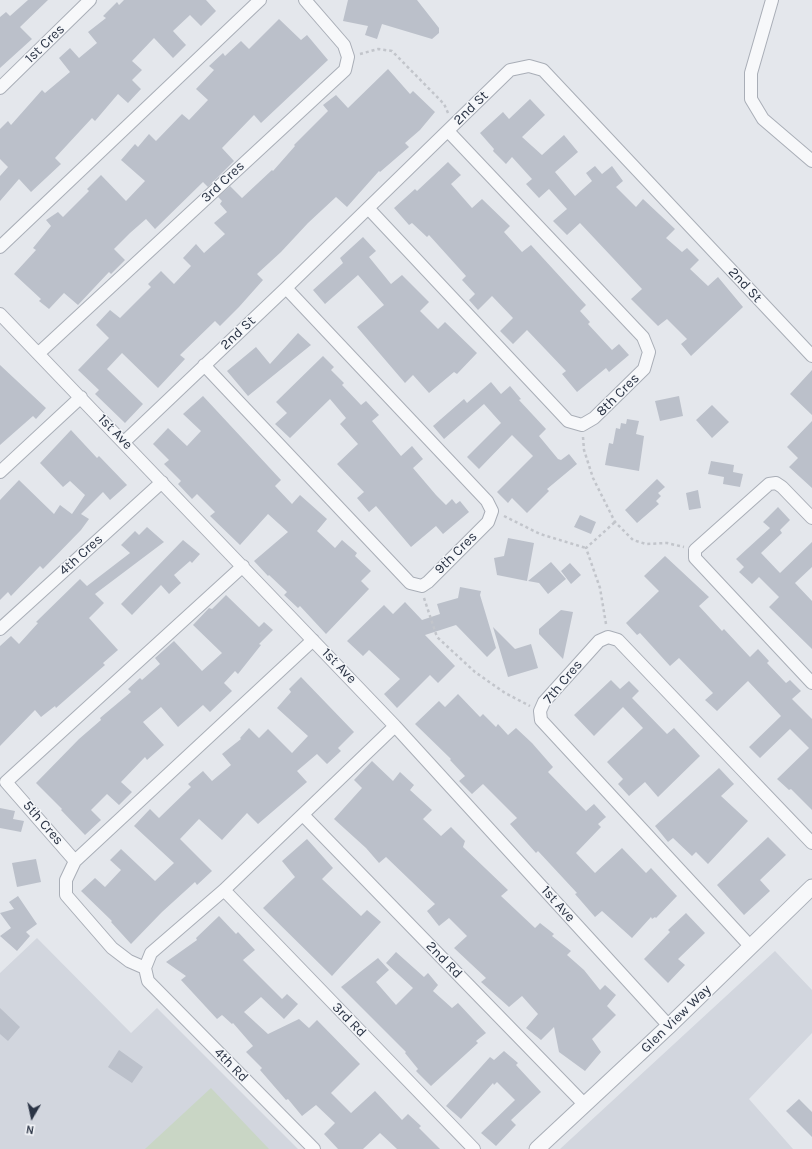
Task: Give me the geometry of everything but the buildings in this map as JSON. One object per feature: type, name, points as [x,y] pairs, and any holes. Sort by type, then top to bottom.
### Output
[{"type":"street","name":"1st Cres","points":[[0,88],[90,0]]},
{"type":"street","points":[[0,247],[260,0]]},
{"type":"street","points":[[305,0],[344,45],[348,57]]},
{"type":"street","points":[[772,0],[751,73],[752,99],[763,119],[812,161]]},
{"type":"street","name":"3rd Cres","points":[[39,353],[344,70],[348,57]]},
{"type":"street","name":"2nd St","points":[[124,442],[286,288],[510,70],[529,66],[542,70],[812,356]]},
{"type":"street","name":"8th Cres","points":[[368,208],[568,421],[582,424],[594,418],[644,369],[649,352],[643,337],[448,131]]},
{"type":"street","points":[[286,288],[487,501],[492,511]]},
{"type":"street","name":"1st Ave","points":[[0,316],[39,353],[314,640],[395,726],[670,1026]]},
{"type":"street","name":"9th Cres","points":[[204,365],[410,583],[422,586],[428,582],[488,522],[492,511]]},
{"type":"street","points":[[0,472],[81,397]]},
{"type":"street","name":"4th Cres","points":[[0,629],[162,482]]},
{"type":"street","points":[[812,518],[782,486],[776,483],[769,484],[695,550],[695,558],[812,683]]},
{"type":"street","name":"5th Cres","points":[[75,862],[3,782],[243,566]]},
{"type":"street","points":[[608,637],[618,640],[812,843]]},
{"type":"street","name":"7th Cres","points":[[608,637],[599,641],[544,702],[540,711],[541,720],[751,947]]},
{"type":"street","points":[[314,640],[75,862],[66,880],[66,895],[112,948],[128,961],[144,968],[151,953],[224,890],[395,726]]},
{"type":"street","name":"2nd Rd","points":[[303,815],[585,1105]]},
{"type":"street","name":"Glen View Way","points":[[537,1149],[670,1026],[812,887]]},
{"type":"street","name":"3rd Rd","points":[[224,890],[474,1149]]},
{"type":"street","name":"4th Rd","points":[[144,968],[148,981],[314,1149]]},
{"type":"path","points":[[348,57],[378,49],[392,51],[444,104],[448,114],[448,131]]},
{"type":"path","points":[[582,424],[584,450],[594,478],[615,522],[633,540],[646,544],[667,543],[695,550]]},
{"type":"path","points":[[492,511],[515,520],[540,534],[586,548]]},
{"type":"path","points":[[586,548],[615,522]]},
{"type":"path","points":[[586,548],[600,588],[608,637]]},
{"type":"path","points":[[422,586],[426,607],[437,637],[475,672],[505,693],[540,711]]},
{"type":"shaded area","points":[[37,938],[131,1033],[157,1008],[298,1149],[0,1149],[0,973]]},
{"type":"shaded area","points":[[775,951],[812,990],[812,1033],[749,1099],[793,1149],[560,1149]]},
{"type":"green space","points":[[211,1088],[269,1149],[145,1149]]}]
